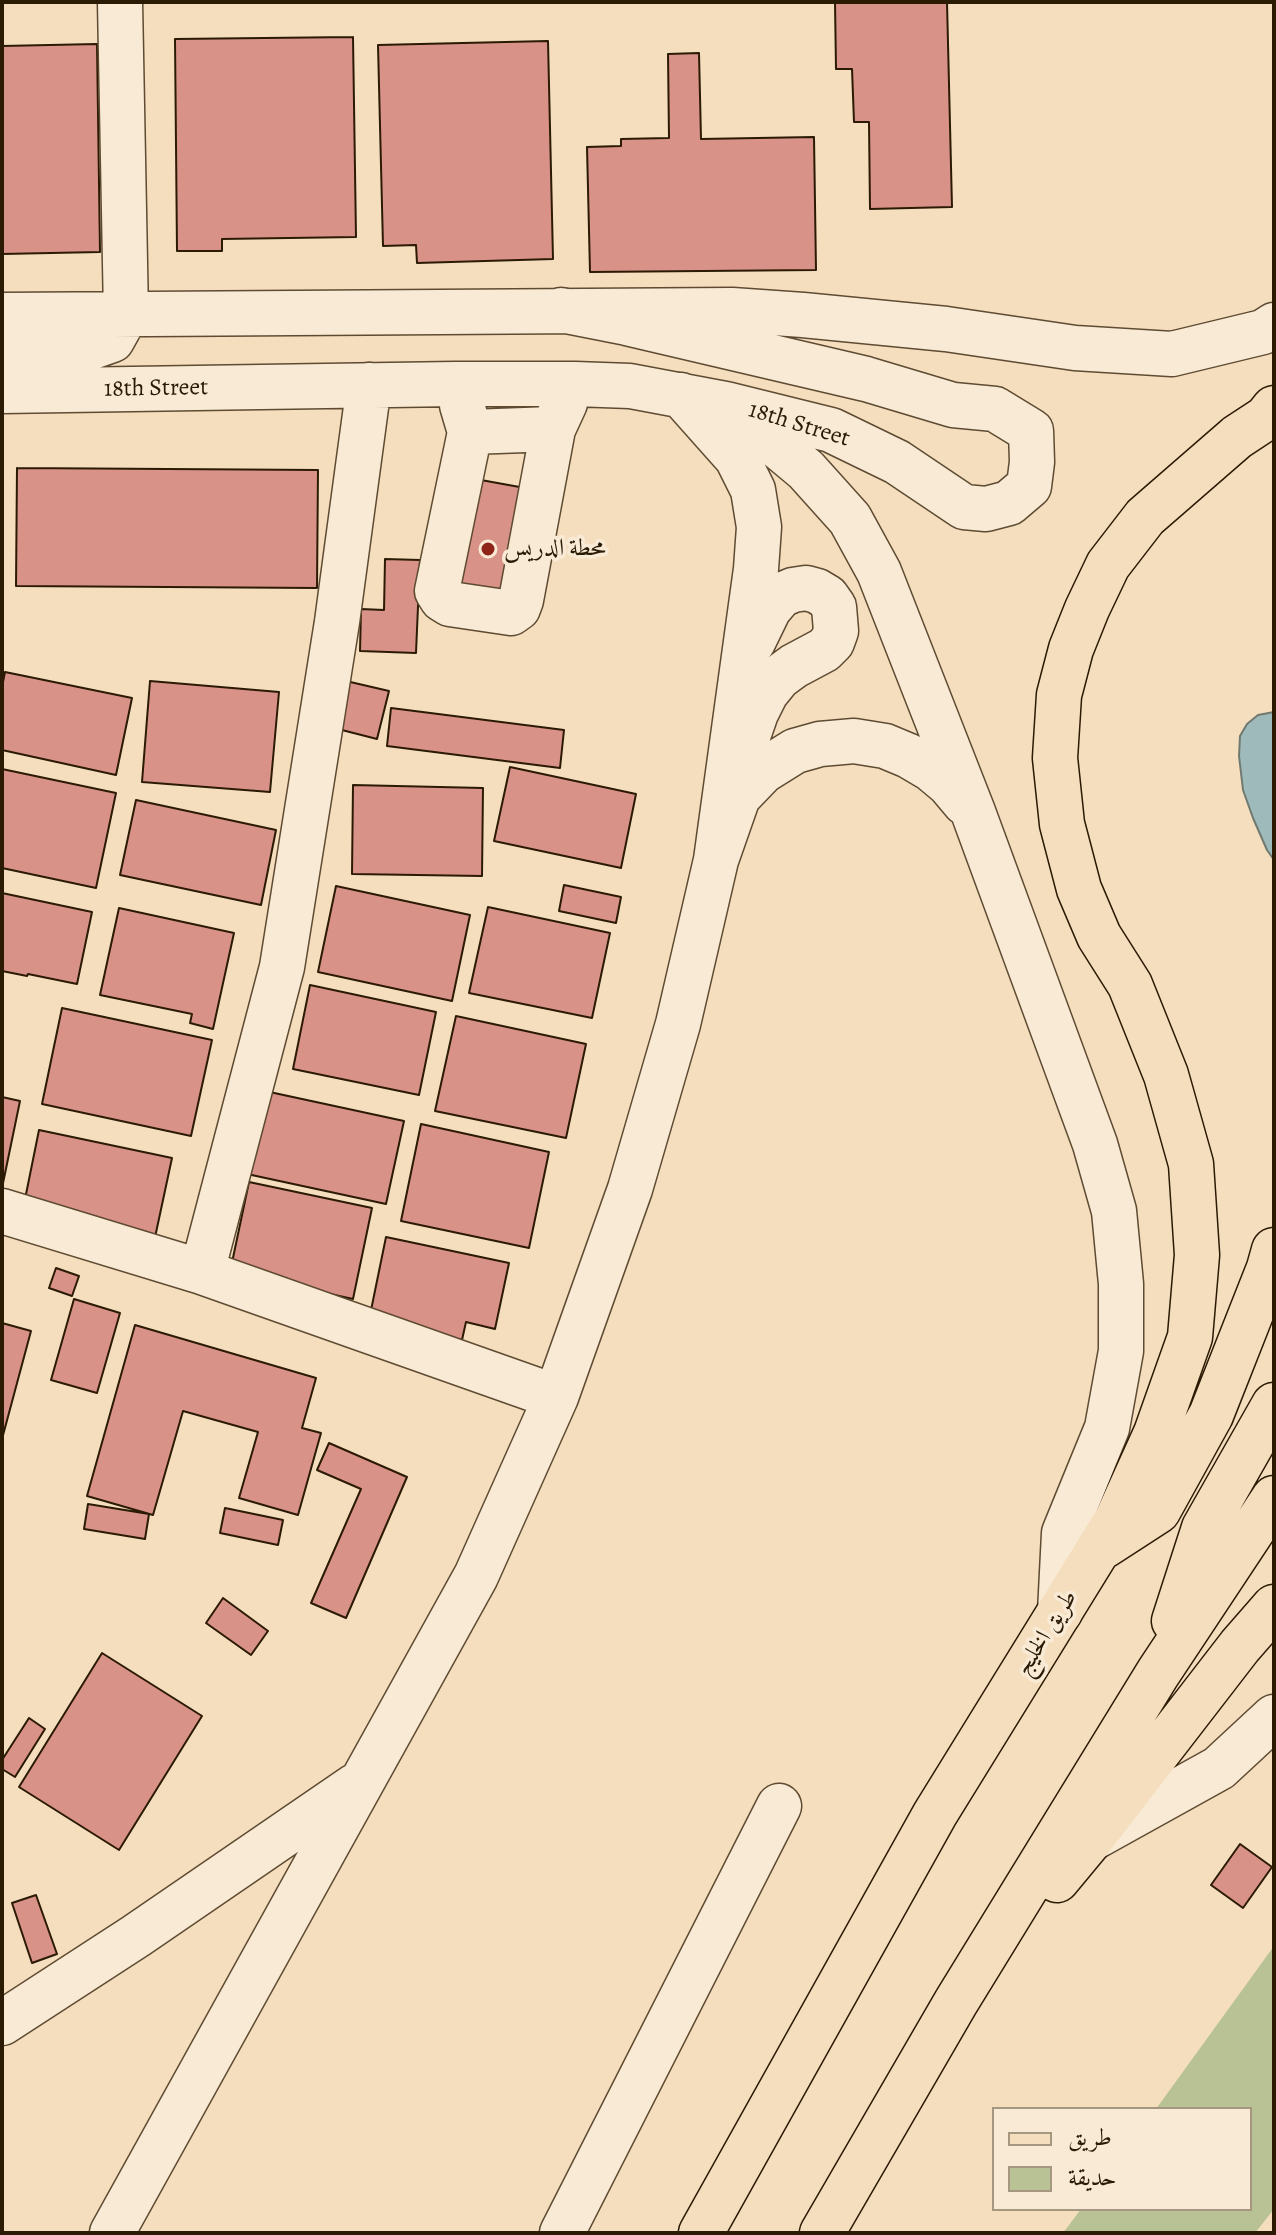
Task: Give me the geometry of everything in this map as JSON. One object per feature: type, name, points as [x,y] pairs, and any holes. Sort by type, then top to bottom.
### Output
[{"type":"main road","name":"طريق الخليج","points":[[701,2233],[935,1814],[1117,1519],[1156,1433],[1190,1337],[1197,1255],[1191,1164],[1166,1075],[1130,985],[1099,936],[1079,889],[1062,824],[1055,758],[1059,695],[1071,649],[1108,565],[1145,517],[1237,437],[1270,413]]},
{"type":"main road","points":[[1098,1550],[1158,1511],[1211,1415],[1274,1250]]},
{"type":"main road","points":[[1158,1673],[1204,1528],[1274,1405]]},
{"type":"main road","points":[[822,2233],[956,2002],[1158,1673],[1274,1498]]},
{"type":"main road","points":[[956,2002],[1091,1839],[1240,1646],[1274,1607]]},
{"type":"street","points":[[2,359],[61,358],[112,340],[126,315],[120,2]]},
{"type":"street","points":[[561,310],[688,294],[857,298],[952,306],[1113,336],[1193,331],[1231,319],[1274,295]]},
{"type":"street","name":"18th Street","points":[[2,391],[455,384],[630,386],[726,404],[831,430],[897,462],[964,507],[986,509],[1009,503],[1029,486],[1031,431],[995,409],[953,405],[866,379],[561,310]]},
{"type":"street","points":[[2,315],[732,310],[946,329],[1075,348],[1172,354],[1263,332],[1274,325]]},
{"type":"street","points":[[455,384],[470,432],[437,591],[450,604],[511,613],[518,608],[521,600],[553,429],[575,384]]},
{"type":"street","points":[[202,1272],[282,967],[337,622],[369,385]]},
{"type":"street","points":[[112,2233],[476,1576],[556,1397],[630,1189],[678,1024],[716,860],[756,569],[759,527],[753,490],[737,458],[681,395]]},
{"type":"street","points":[[726,404],[806,470],[850,519],[879,572],[973,812],[1095,1144],[1114,1211],[1121,1284],[1121,1351],[1107,1428],[1064,1533],[1060,1612]]},
{"type":"street","points":[[470,432],[553,429]]},
{"type":"street","points":[[716,860],[738,797],[747,740],[766,693],[779,677],[832,642],[836,631],[834,607],[827,597],[806,588],[781,595],[760,624],[743,666]]},
{"type":"street","points":[[738,797],[763,771],[795,751],[820,744],[854,741],[885,746],[931,769],[973,812]]},
{"type":"street","points":[[2,1211],[202,1272],[556,1397]]},
{"type":"street","points":[[1091,1839],[1219,1768],[1274,1717]]},
{"type":"street","points":[[2,2023],[362,1782]]},
{"type":"street","points":[[562,2233],[779,1806]]},
{"type":"green space","points":[[1274,1946],[1274,2209],[1255,2233],[1063,2233],[1080,2211],[1252,2211],[1252,2107],[1157,2107]]},
{"type":"water","points":[[1274,712],[1274,860],[1243,790],[1239,756],[1240,736],[1247,724],[1258,715]]},
{"type":"building","points":[[835,2],[947,2],[952,207],[870,209],[869,122],[854,122],[852,69],[836,69]]},
{"type":"building","points":[[353,37],[356,237],[222,239],[222,251],[177,251],[175,39]]},
{"type":"building","points":[[548,41],[553,259],[417,263],[416,245],[383,246],[378,45]]},
{"type":"building","points":[[97,44],[100,252],[2,254],[2,46]]},
{"type":"building","points":[[699,53],[701,139],[814,137],[816,270],[590,272],[587,147],[621,146],[621,139],[669,138],[668,54]]},
{"type":"building","points":[[17,468],[318,470],[317,588],[16,586]]},
{"type":"building","points":[[470,478],[536,490],[514,619],[448,608]]},
{"type":"building","points":[[385,559],[420,560],[416,653],[360,651],[361,609],[384,610]]},
{"type":"building","points":[[5,672],[132,698],[116,775],[2,750],[2,687]]},
{"type":"building","points":[[150,681],[279,692],[270,792],[142,782]]},
{"type":"building","points":[[346,681],[389,691],[377,739],[334,728]]},
{"type":"building","points":[[391,708],[564,730],[560,768],[387,746]]},
{"type":"building","points":[[510,767],[636,794],[621,868],[494,841]]},
{"type":"building","points":[[2,769],[116,793],[96,888],[2,868]]},
{"type":"building","points":[[353,785],[483,788],[482,876],[352,874]]},
{"type":"building","points":[[136,800],[276,830],[261,905],[120,875]]},
{"type":"building","points":[[564,885],[621,897],[616,923],[559,911]]},
{"type":"building","points":[[336,886],[470,915],[452,1001],[318,972]]},
{"type":"building","points":[[2,893],[92,912],[77,984],[2,971]]},
{"type":"building","points":[[488,907],[610,933],[592,1018],[469,993]]},
{"type":"building","points":[[119,908],[234,933],[213,1029],[190,1023],[192,1014],[100,995]]},
{"type":"building","points":[[310,985],[436,1012],[419,1095],[293,1069]]},
{"type":"building","points":[[62,1008],[212,1040],[191,1136],[42,1104]]},
{"type":"building","points":[[456,1016],[586,1044],[566,1138],[435,1111]]},
{"type":"building","points":[[265,1091],[404,1121],[386,1204],[247,1174]]},
{"type":"building","points":[[2,1097],[20,1101],[2,1188]]},
{"type":"building","points":[[421,1124],[549,1152],[529,1248],[401,1221]]},
{"type":"building","points":[[39,1130],[172,1158],[154,1242],[22,1214]]},
{"type":"building","points":[[249,1182],[372,1208],[353,1299],[230,1272]]},
{"type":"building","points":[[386,1237],[509,1263],[495,1329],[466,1322],[462,1340],[369,1320]]},
{"type":"building","points":[[56,1268],[79,1276],[72,1296],[49,1288]]},
{"type":"building","points":[[74,1299],[120,1313],[97,1393],[51,1380]]},
{"type":"building","points":[[2,1323],[31,1331],[2,1439]]},
{"type":"building","points":[[135,1325],[316,1378],[302,1428],[321,1433],[298,1515],[239,1498],[258,1432],[183,1411],[153,1515],[87,1496]]},
{"type":"building","points":[[329,1443],[407,1477],[346,1618],[311,1603],[361,1489],[317,1470]]},
{"type":"building","points":[[88,1504],[149,1514],[145,1539],[84,1529]]},
{"type":"building","points":[[225,1508],[283,1520],[278,1545],[220,1533]]},
{"type":"building","points":[[223,1598],[268,1631],[251,1655],[206,1623]]},
{"type":"building","points":[[102,1653],[202,1716],[119,1850],[19,1787]]},
{"type":"building","points":[[29,1718],[45,1729],[15,1777],[2,1769],[2,1760]]},
{"type":"building","points":[[1240,1844],[1272,1867],[1243,1908],[1211,1885]]},
{"type":"building","points":[[36,1895],[57,1954],[32,1963],[12,1903]]},
{"type":"place","name":"محطة الدريس","points":[[488,549]]}]
